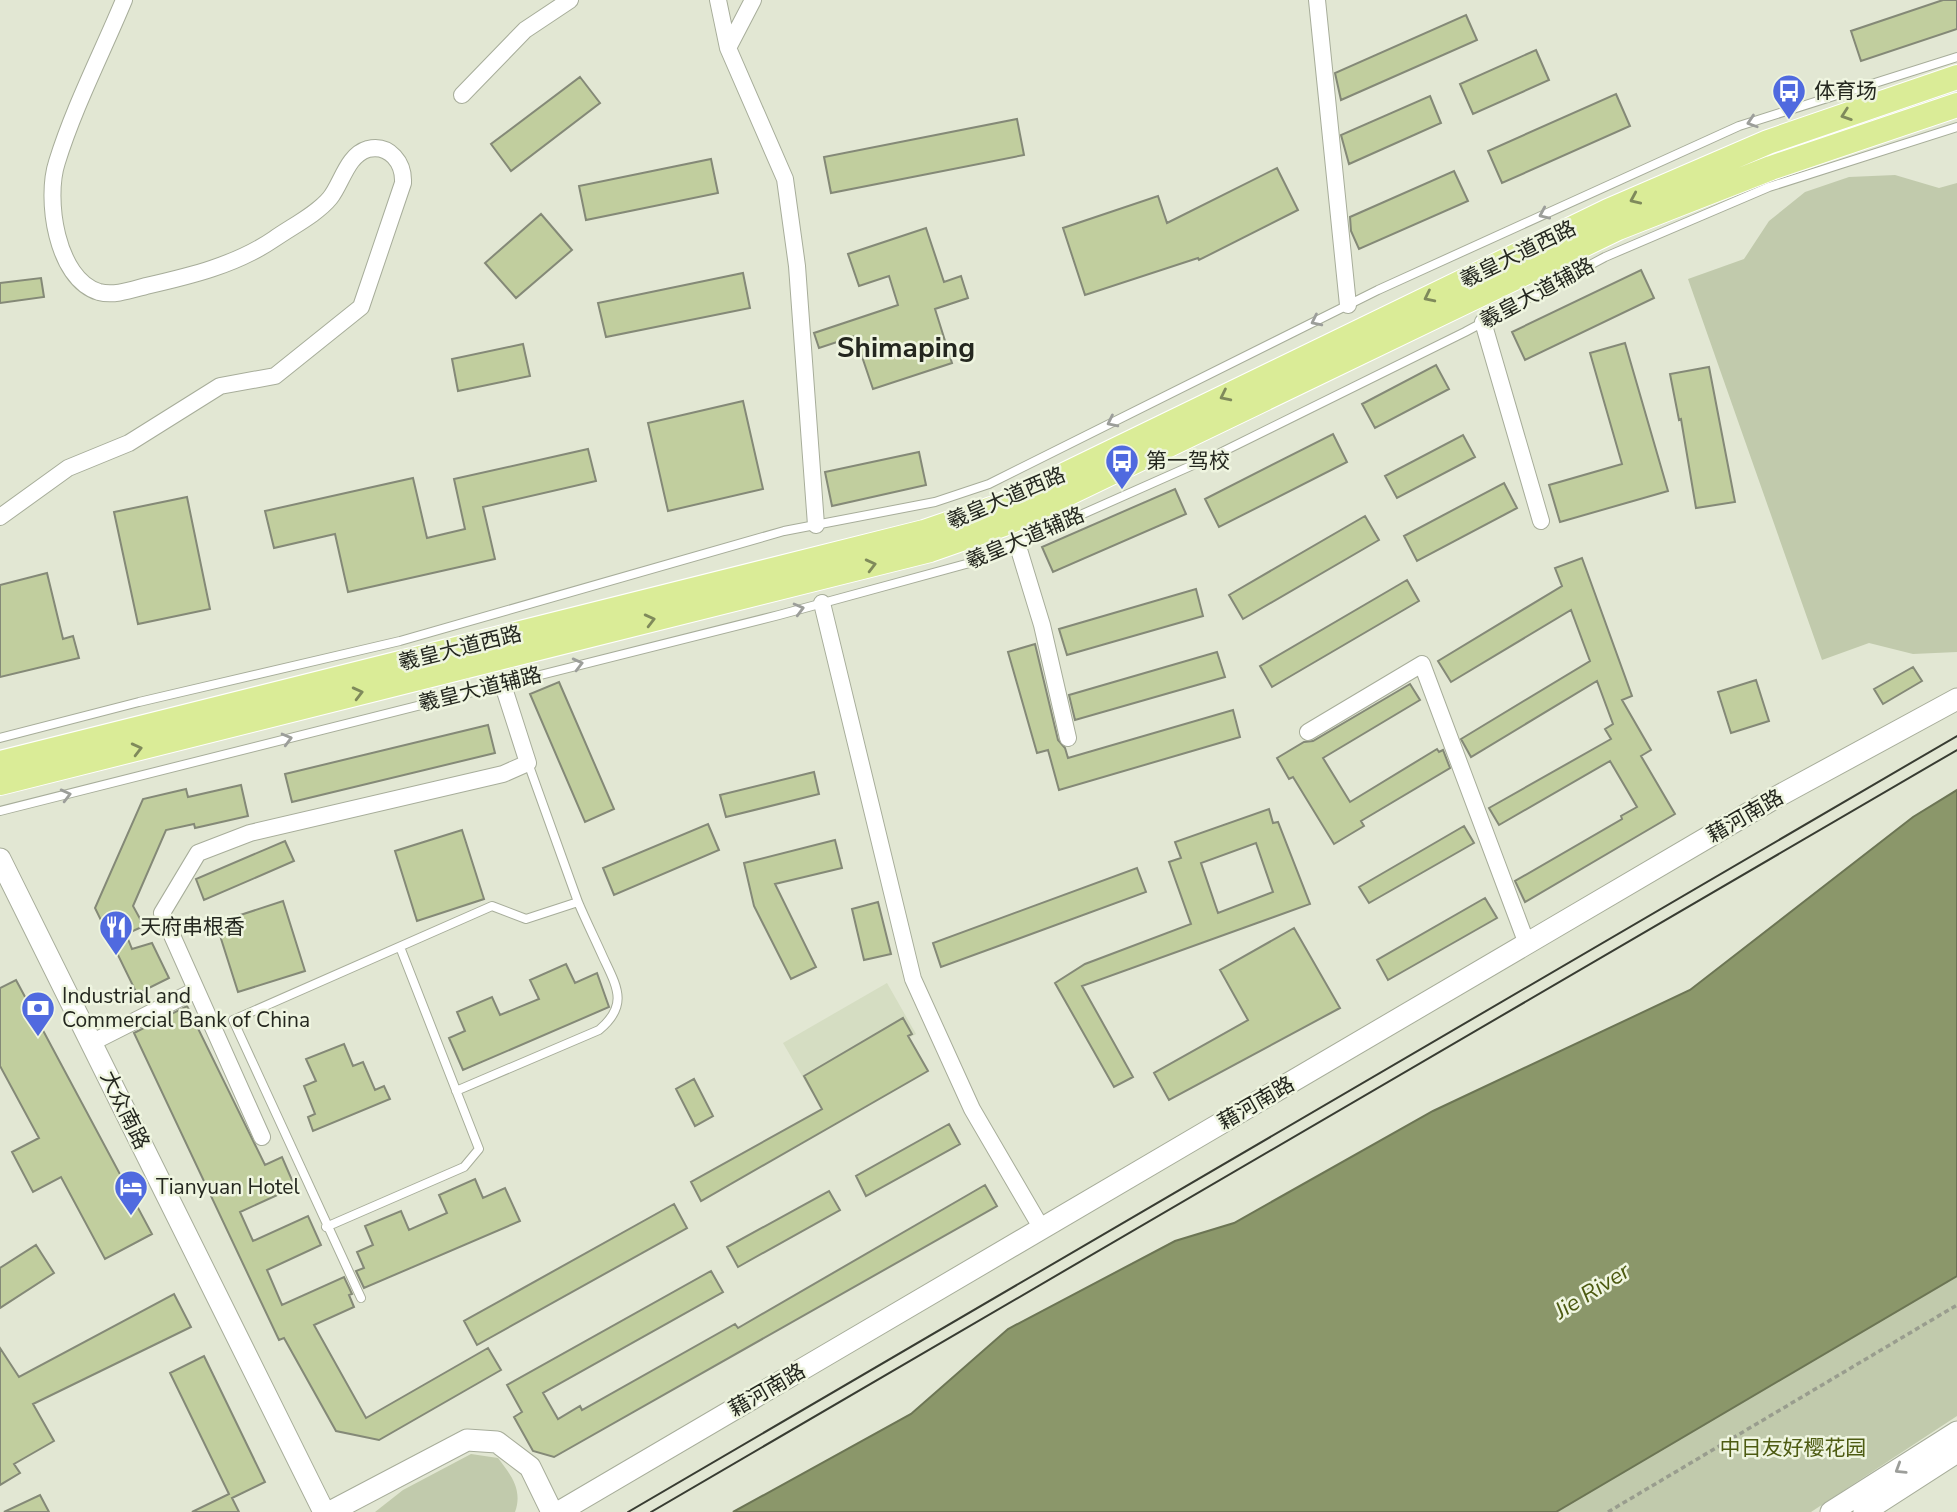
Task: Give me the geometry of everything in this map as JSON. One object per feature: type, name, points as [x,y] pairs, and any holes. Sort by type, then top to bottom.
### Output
[{"type":"main road","name":"羲皇大道西路","points":[[0,763],[924,532],[1000,506],[1608,211],[1768,142],[1957,77]]},
{"type":"main road","name":"羲皇大道西路","points":[[0,783],[930,550],[1007,523],[1618,228],[1771,168],[1957,105]]},
{"type":"main road","name":"藉河南路","points":[[559,1512],[1773,799],[1957,699]]},
{"type":"main road","name":"大众南路","points":[[0,859],[324,1512]]},
{"type":"main road","points":[[1830,1512],[1957,1432]]},
{"type":"main road","points":[[330,1512],[467,1440],[497,1442],[530,1467],[552,1512]]},
{"type":"main road","points":[[1864,1512],[1957,1452]]},
{"type":"street","points":[[0,517],[68,468],[129,443],[219,386],[275,376],[361,307],[403,183],[401,164],[395,156],[386,150],[367,149],[351,161],[329,200],[271,242],[208,272],[115,294],[99,292],[84,285],[73,274],[65,260],[51,204],[54,177],[56,163],[124,0]]},
{"type":"street","points":[[462,95],[525,30],[570,0]]},
{"type":"street","points":[[718,0],[729,48],[785,178],[797,266],[816,525]]},
{"type":"street","points":[[729,48],[753,0]]},
{"type":"street","points":[[1317,0],[1348,305]]},
{"type":"street","points":[[1483,322],[1541,521]]},
{"type":"street","points":[[1017,543],[1042,625],[1068,738]]},
{"type":"street","points":[[822,603],[913,979],[972,1109],[1042,1229]]},
{"type":"street","points":[[1308,732],[1422,664],[1527,944]]},
{"type":"street","points":[[262,1137],[162,913],[198,853],[250,833],[503,774],[528,763],[502,682]]},
{"type":"street","points":[[91,1043],[196,990]]},
{"type":"lane","points":[[0,738],[139,702],[400,641],[784,531],[935,502],[989,484],[1348,305],[1739,126],[1957,57]]},
{"type":"lane","name":"羲皇大道辅路","points":[[0,811],[822,603],[977,561],[1220,453],[1483,322],[1605,257],[1769,187],[1957,127]]},
{"type":"lane","points":[[456,1091],[599,1030],[612,1017],[618,999],[616,980],[578,902],[528,763]]},
{"type":"lane","points":[[361,1298],[233,1020],[492,906],[526,919],[578,902]]},
{"type":"lane","points":[[327,1226],[464,1167],[479,1149],[400,947]]},
{"type":"path","points":[[1608,1512],[1957,1305]]},
{"type":"shaded area","points":[[887,983],[916,1034],[812,1093],[783,1043]]},
{"type":"green space","points":[[1895,175],[1939,188],[1957,183],[1957,652],[1913,654],[1869,643],[1822,660],[1688,279],[1744,259],[1769,221],[1805,192],[1849,177]]},
{"type":"green space","name":"中日友好樱花园","points":[[1957,1276],[1957,1416],[1811,1512],[1556,1512]]},
{"type":"green space","points":[[471,1454],[498,1458],[503,1464],[517,1490],[515,1512],[375,1512],[403,1490]]},
{"type":"water","name":"Jie River","points":[[1957,790],[1957,1276],[1556,1512],[733,1512],[911,1414],[1008,1329],[1175,1241],[1234,1223],[1433,1111],[1690,990],[1913,817]]},
{"type":"building","points":[[1943,0],[1957,0],[1957,29],[1861,61],[1851,31]]},
{"type":"building","points":[[1466,15],[1477,40],[1341,100],[1335,73]]},
{"type":"building","points":[[1536,50],[1549,80],[1473,114],[1460,84]]},
{"type":"building","points":[[580,77],[600,103],[511,171],[491,144]]},
{"type":"building","points":[[1616,94],[1630,126],[1502,183],[1488,151]]},
{"type":"building","points":[[1430,96],[1441,123],[1349,164],[1341,135]]},
{"type":"building","points":[[1017,119],[1024,155],[831,193],[824,157]]},
{"type":"building","points":[[711,159],[718,193],[586,220],[579,186]]},
{"type":"building","points":[[1277,168],[1298,210],[1199,260],[1198,258],[1085,295],[1063,228],[1158,196],[1167,223]]},
{"type":"building","points":[[1454,171],[1468,201],[1359,249],[1351,231],[1350,217]]},
{"type":"building","points":[[541,214],[572,250],[516,298],[485,263]]},
{"type":"building","points":[[926,228],[944,282],[961,276],[968,298],[935,309],[952,363],[873,389],[855,336],[819,348],[814,333],[898,305],[889,276],[859,286],[848,254]]},
{"type":"building","points":[[1641,270],[1654,298],[1525,360],[1512,332]]},
{"type":"building","points":[[743,273],[750,308],[606,337],[598,303]]},
{"type":"building","points":[[41,278],[44,297],[0,303],[0,283]]},
{"type":"building","points":[[1625,343],[1668,491],[1560,522],[1549,485],[1622,464],[1590,353]]},
{"type":"building","points":[[523,344],[530,376],[458,391],[452,359]]},
{"type":"building","points":[[1436,365],[1449,389],[1375,428],[1362,404]]},
{"type":"building","points":[[1709,367],[1735,502],[1696,508],[1681,419],[1679,420],[1670,374]]},
{"type":"building","points":[[743,401],[763,489],[668,511],[648,423]]},
{"type":"building","points":[[1333,434],[1347,462],[1219,527],[1205,499]]},
{"type":"building","points":[[1463,435],[1475,457],[1397,498],[1385,476]]},
{"type":"building","points":[[588,449],[596,481],[483,507],[495,559],[348,592],[335,534],[274,548],[265,511],[413,478],[427,538],[465,529],[454,479]]},
{"type":"building","points":[[919,452],[926,485],[832,506],[825,472]]},
{"type":"building","points":[[1504,483],[1517,508],[1417,561],[1404,536]]},
{"type":"building","points":[[1175,489],[1186,514],[1053,572],[1042,547]]},
{"type":"building","points":[[187,497],[210,609],[138,624],[114,512]]},
{"type":"building","points":[[1365,516],[1379,540],[1243,619],[1229,595]]},
{"type":"building","points":[[1582,558],[1632,696],[1622,700],[1651,750],[1641,756],[1675,814],[1525,902],[1515,881],[1622,819],[1621,816],[1637,807],[1610,761],[1499,825],[1489,808],[1611,739],[1605,729],[1613,724],[1597,681],[1471,757],[1461,739],[1590,661],[1571,610],[1451,682],[1438,661],[1562,586],[1555,568]]},
{"type":"building","points":[[47,573],[63,639],[73,636],[79,658],[0,677],[0,585]]},
{"type":"building","points":[[1407,580],[1419,601],[1272,687],[1260,666]]},
{"type":"building","points":[[1196,589],[1203,616],[1067,655],[1059,629]]},
{"type":"building","points":[[1035,644],[1058,740],[1065,748],[1068,758],[1233,710],[1240,737],[1059,790],[1048,750],[1037,753],[1008,652]]},
{"type":"building","points":[[1217,652],[1225,677],[1075,720],[1069,695]]},
{"type":"building","points":[[1913,667],[1922,681],[1883,704],[1874,689]]},
{"type":"building","points":[[1756,680],[1769,721],[1731,733],[1718,692]]},
{"type":"building","points":[[559,682],[614,809],[585,822],[530,694]]},
{"type":"building","points":[[1410,684],[1420,700],[1323,758],[1350,802],[1437,749],[1439,752],[1443,750],[1450,768],[1361,821],[1364,826],[1334,844],[1293,777],[1289,779],[1277,758],[1304,742],[1313,741]]},
{"type":"building","points":[[488,725],[495,753],[292,802],[285,774]]},
{"type":"building","points":[[814,772],[819,794],[726,817],[720,795]]},
{"type":"building","points":[[241,785],[248,816],[195,828],[194,824],[166,830],[133,906],[144,926],[126,934],[132,949],[152,943],[169,978],[137,994],[95,908],[143,799],[186,789],[188,797]]},
{"type":"building","points":[[1269,809],[1273,823],[1278,822],[1310,904],[1082,986],[1133,1077],[1114,1087],[1055,983],[1085,964],[1191,924],[1169,862],[1181,858],[1175,842]],"holes":[[[1256,843],[1273,892],[1218,913],[1201,863]]]},
{"type":"building","points":[[708,824],[719,850],[614,895],[603,868]]},
{"type":"building","points":[[1464,826],[1474,843],[1369,903],[1359,887]]},
{"type":"building","points":[[462,830],[484,899],[417,921],[395,851]]},
{"type":"building","points":[[835,840],[842,868],[775,884],[816,967],[791,979],[754,906],[744,863]]},
{"type":"building","points":[[285,841],[294,861],[204,900],[196,879]]},
{"type":"building","points":[[1137,868],[1146,892],[941,967],[933,943]]},
{"type":"building","points":[[1485,898],[1497,918],[1388,980],[1377,960]]},
{"type":"building","points":[[283,901],[305,971],[238,992],[216,923]]},
{"type":"building","points":[[878,902],[891,954],[864,960],[852,909]]},
{"type":"building","points":[[1294,928],[1340,1008],[1169,1100],[1154,1073],[1248,1020],[1220,970]]},
{"type":"building","points":[[566,964],[575,983],[597,973],[609,1007],[463,1070],[449,1038],[465,1031],[457,1012],[492,997],[500,1015],[539,999],[530,980]]},
{"type":"building","points":[[16,980],[152,1234],[105,1259],[61,1177],[33,1192],[12,1152],[39,1138],[0,1066],[0,988]]},
{"type":"building","points":[[187,1006],[265,1165],[282,1157],[295,1187],[240,1212],[253,1241],[308,1216],[321,1245],[267,1270],[282,1305],[344,1277],[352,1294],[349,1295],[354,1307],[314,1325],[366,1418],[488,1348],[501,1370],[379,1440],[336,1431],[284,1338],[279,1340],[134,1033]]},
{"type":"building","points":[[903,1018],[912,1034],[908,1036],[928,1071],[701,1201],[691,1182],[822,1109],[804,1076]]},
{"type":"building","points":[[344,1044],[353,1066],[363,1062],[375,1090],[384,1086],[390,1099],[313,1131],[308,1117],[315,1114],[304,1086],[316,1081],[306,1059]]},
{"type":"building","points":[[694,1079],[713,1116],[695,1126],[676,1089]]},
{"type":"building","points":[[949,1124],[960,1144],[866,1196],[856,1176]]},
{"type":"building","points":[[475,1179],[483,1198],[505,1188],[520,1221],[364,1288],[356,1271],[364,1268],[357,1252],[373,1245],[365,1226],[401,1211],[409,1230],[447,1213],[439,1195]]},
{"type":"building","points":[[985,1185],[997,1206],[554,1457],[533,1451],[514,1417],[522,1412],[507,1385],[711,1271],[723,1292],[543,1393],[558,1419],[580,1406],[582,1410],[735,1324],[738,1328]]},
{"type":"building","points":[[829,1191],[840,1210],[738,1267],[727,1247]]},
{"type":"building","points":[[674,1204],[687,1228],[477,1345],[464,1321]]},
{"type":"building","points":[[36,1245],[54,1273],[0,1308],[0,1268]]},
{"type":"building","points":[[174,1294],[191,1327],[33,1404],[54,1441],[14,1464],[20,1473],[0,1485],[0,1348],[19,1377]]},
{"type":"building","points":[[204,1356],[265,1482],[232,1498],[239,1512],[192,1512],[229,1494],[170,1373]]},
{"type":"building","points":[[40,1495],[49,1512],[4,1512]]},
{"type":"tram line","points":[[628,1512],[1957,736]]},
{"type":"tram line","points":[[651,1512],[1957,750]]},
{"type":"place","name":"体育场","points":[[1789,121]]},
{"type":"place","name":"第一驾校","points":[[1122,491]]},
{"type":"place","name":"天府串根香","points":[[116,957]]},
{"type":"place","name":"Industrial and Commercial Bank of China","points":[[38,1038]]},
{"type":"place","name":"Tianyuan Hotel","points":[[131,1217]]},
{"type":"district","name":"Shimaping","points":[[906,348]]}]
